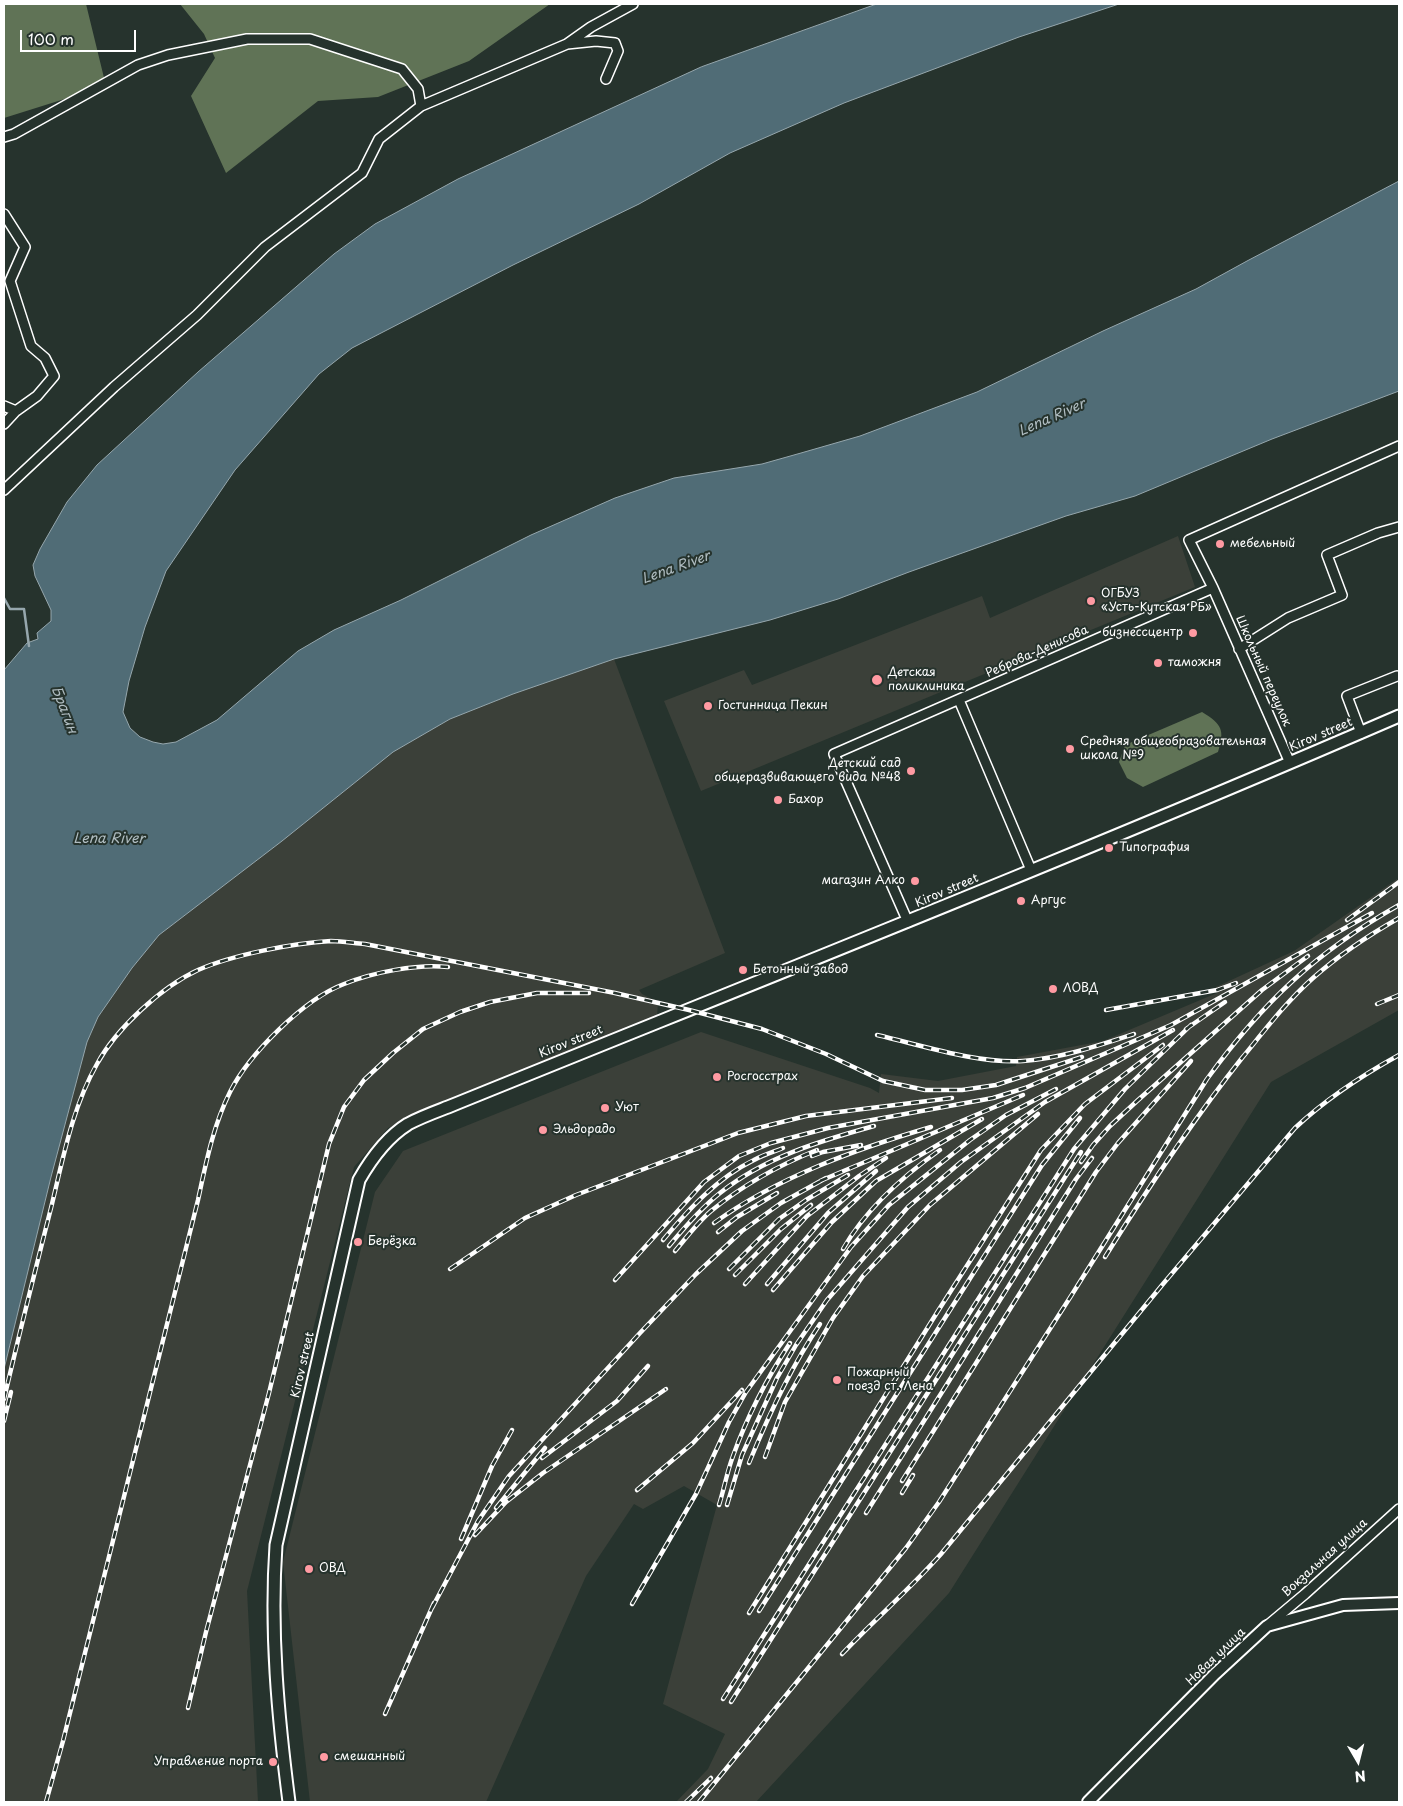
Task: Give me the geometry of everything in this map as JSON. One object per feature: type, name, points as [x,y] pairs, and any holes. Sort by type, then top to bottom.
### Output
[{"type":"main road","name":"Kirov street","points":[[289,1802],[274,1643],[273,1586],[276,1545],[359,1180],[370,1162],[388,1141],[408,1125],[448,1106],[908,922],[1399,716]]},
{"type":"street","points":[[4,490],[114,387],[197,315],[265,247],[362,173],[379,139],[421,106],[567,44],[591,27],[633,4]]},
{"type":"street","points":[[4,137],[14,134],[138,65],[168,55],[247,40],[310,39],[402,69],[418,89],[421,106]]},
{"type":"street","points":[[567,44],[615,43],[618,51],[606,79]]},
{"type":"street","points":[[4,214],[25,247],[10,282],[31,346],[45,358],[54,376],[37,396],[16,411],[4,424]]},
{"type":"street","points":[[4,406],[16,411]]},
{"type":"street","points":[[1213,588],[1189,540],[1399,446]]},
{"type":"street","points":[[1240,649],[1288,618],[1342,595],[1327,555],[1378,533],[1399,527]]},
{"type":"street","name":"Школьный переулок","points":[[1213,588],[1290,763]]},
{"type":"street","name":"Реброва-Денисова","points":[[908,922],[834,754],[1213,588]]},
{"type":"street","points":[[1361,733],[1347,696],[1397,676]]},
{"type":"street","points":[[958,700],[1031,870]]},
{"type":"street","name":"Вокзальная улица","points":[[1268,1626],[1399,1509]]},
{"type":"street","name":"Новая улица","points":[[1088,1802],[1202,1687],[1268,1626],[1343,1605],[1399,1602]]},
{"type":"shaded area","points":[[1178,536],[1195,587],[701,791],[664,701],[744,670],[752,685],[982,596],[990,618]]},
{"type":"shaded area","points":[[614,659],[725,953],[639,990],[642,994],[658,1002],[657,1017],[388,1128],[354,1167],[247,1591],[258,1802],[4,1802],[4,1369],[51,1177],[87,1042],[98,1017],[132,968],[159,935],[282,841],[393,752],[450,719],[513,694]]},
{"type":"shaded area","points":[[1397,879],[1399,882],[1399,1010],[1271,1082],[949,1593],[756,1802],[676,1802],[708,1769],[725,1734],[663,1704],[717,1505],[684,1486],[643,1509],[634,1504],[586,1576],[486,1802],[310,1802],[283,1562],[375,1192],[403,1151],[701,1032],[870,1088],[879,1093],[881,1074],[938,1081],[1016,1066],[1017,1057],[1103,1041],[1217,993],[1216,987],[1294,951]]},
{"type":"green space","points":[[4,4],[86,4],[106,86],[4,118]]},
{"type":"green space","points":[[180,4],[550,4],[469,61],[378,97],[318,101],[226,173],[191,96],[215,58],[204,34]]},
{"type":"green space","points":[[1202,712],[1214,720],[1220,728],[1221,738],[1218,752],[1143,787],[1127,778],[1119,762],[1125,745]]},
{"type":"water","name":"Lena River","points":[[877,4],[1119,4],[1019,37],[844,103],[730,153],[639,204],[513,265],[352,348],[319,374],[235,470],[166,571],[145,627],[129,681],[123,712],[130,728],[140,737],[153,742],[163,744],[176,742],[217,720],[298,651],[334,630],[401,600],[531,535],[615,498],[674,478],[762,464],[801,453],[860,436],[977,392],[1103,331],[1196,289],[1399,181],[1399,391],[1272,439],[1135,496],[1066,516],[838,599],[770,620],[614,659],[513,694],[450,719],[393,752],[282,841],[159,935],[132,968],[98,1017],[87,1042],[51,1177],[4,1369],[4,670],[27,643],[38,639],[37,633],[51,621],[51,610],[35,576],[33,565],[67,502],[97,465],[198,372],[334,254],[375,224],[458,179],[701,67]]},
{"type":"waterway","name":"Брагин","points":[[4,598],[10,609],[24,609],[29,646]]},
{"type":"railway","points":[[1347,920],[1399,882]]},
{"type":"railway","points":[[699,1802],[906,1548],[939,1502],[1207,1079],[1228,1051],[1270,1002],[1317,960],[1342,941],[1399,905]]},
{"type":"railway","points":[[615,1280],[704,1182],[739,1156],[771,1143],[828,1128],[993,1098],[1025,1088],[1171,1025],[1372,913]]},
{"type":"railway","points":[[1105,1257],[1188,1130],[1276,1016],[1303,987],[1333,961],[1399,918]]},
{"type":"railway","points":[[4,1399],[64,1153],[88,1081],[105,1051],[141,1010],[184,977],[228,959],[281,947],[316,942],[335,941],[365,944],[615,993],[762,1029],[826,1054],[883,1081],[925,1090],[962,1090],[996,1085],[1082,1057]]},
{"type":"railway","points":[[1081,1162],[1110,1126],[1137,1101],[1262,990],[1308,956]]},
{"type":"railway","points":[[46,1802],[63,1741],[211,1145],[219,1118],[230,1092],[250,1061],[279,1029],[328,991],[344,984],[382,973],[409,968],[448,967]]},
{"type":"railway","points":[[1106,1010],[1217,990],[1236,983]]},
{"type":"railway","points":[[188,1708],[269,1393],[329,1144],[344,1107],[364,1080],[423,1029],[460,1012],[490,1002],[537,993],[589,993]]},
{"type":"railway","points":[[1377,1004],[1399,995]]},
{"type":"railway","points":[[1186,1029],[1225,1002]]},
{"type":"railway","points":[[723,1699],[1074,1149],[1125,1089],[1191,1025]]},
{"type":"railway","points":[[727,1505],[742,1455],[777,1378],[796,1345],[827,1300],[908,1207],[961,1162],[1045,1102],[1173,1030]]},
{"type":"railway","points":[[877,1035],[969,1057],[987,1060],[1023,1061],[1066,1054],[1134,1034]]},
{"type":"railway","points":[[749,1613],[1041,1150],[1085,1104],[1163,1045]]},
{"type":"railway","points":[[842,1654],[941,1554],[1163,1284],[1295,1128],[1345,1088],[1399,1055]]},
{"type":"railway","points":[[902,1481],[1096,1172],[1118,1143],[1191,1061]]},
{"type":"railway","points":[[632,1604],[696,1494],[729,1422],[746,1392],[851,1247],[889,1205],[970,1140],[1006,1115],[1056,1089]]},
{"type":"railway","points":[[820,1181],[1023,1095]]},
{"type":"railway","points":[[450,1269],[525,1218],[576,1195],[738,1133],[806,1116],[952,1098]]},
{"type":"railway","points":[[765,1457],[785,1402],[833,1318],[863,1276],[930,1205],[1038,1114]]},
{"type":"railway","points":[[759,1611],[1042,1165],[1080,1118]]},
{"type":"railway","points":[[773,1290],[832,1222],[876,1181],[982,1119]]},
{"type":"railway","points":[[669,1246],[693,1218],[713,1199],[737,1180],[755,1169],[813,1144],[874,1126]]},
{"type":"railway","points":[[714,1223],[764,1192],[818,1166],[874,1145],[931,1127]]},
{"type":"railway","points":[[812,1156],[861,1145]]},
{"type":"railway","points":[[663,1240],[693,1206],[716,1185],[757,1158],[783,1148]]},
{"type":"railway","points":[[675,1251],[706,1215],[723,1202],[775,1169],[817,1150]]},
{"type":"railway","points":[[843,1249],[852,1234],[886,1194],[940,1150]]},
{"type":"railway","points":[[731,1702],[1081,1152]]},
{"type":"railway","points":[[745,1284],[807,1216],[886,1158]]},
{"type":"railway","points":[[866,1513],[1076,1179],[1092,1158]]},
{"type":"railway","points":[[767,1284],[828,1213],[876,1171]]},
{"type":"railway","points":[[729,1269],[779,1219],[806,1200],[848,1175]]},
{"type":"railway","points":[[432,1608],[478,1521],[509,1476],[640,1333],[696,1274],[742,1231],[781,1203],[826,1178]]},
{"type":"railway","points":[[718,1232],[737,1217],[777,1193]]},
{"type":"railway","points":[[735,1275],[781,1229],[811,1205]]},
{"type":"railway","points":[[749,1463],[781,1391],[799,1357],[820,1324]]},
{"type":"railway","points":[[719,1505],[731,1462],[751,1412],[773,1370],[790,1343]]},
{"type":"railway","points":[[542,1458],[617,1401],[648,1366]]},
{"type":"railway","points":[[475,1535],[506,1502],[543,1473],[666,1389]]},
{"type":"railway","points":[[637,1490],[693,1443],[742,1390]]},
{"type":"railway","points":[[4,1421],[11,1392]]},
{"type":"railway","points":[[461,1539],[492,1466],[512,1430]]},
{"type":"railway","points":[[496,1508],[545,1448]]},
{"type":"railway","points":[[902,1493],[913,1475]]},
{"type":"railway","points":[[385,1714],[434,1603]]},
{"type":"railway","points":[[686,1802],[711,1778]]},
{"type":"place","name":"мебельный","points":[[1220,544]]},
{"type":"place","name":"ОГБУЗ «Усть-Кутская РБ»","points":[[1091,601]]},
{"type":"place","name":"бизнессцентр","points":[[1193,633]]},
{"type":"place","name":"таможня","points":[[1158,663]]},
{"type":"place","name":"Детская поликлиника","points":[[877,680]]},
{"type":"place","name":"Гостинница Пекин","points":[[708,706]]},
{"type":"place","name":"Средняя общеобразовательная школа №9","points":[[1070,749]]},
{"type":"place","name":"Детский сад общеразвивающего вида №48","points":[[911,771]]},
{"type":"place","name":"Бахор","points":[[778,800]]},
{"type":"place","name":"Типография","points":[[1109,848]]},
{"type":"place","name":"магазин Алко","points":[[915,881]]},
{"type":"place","name":"Аргус","points":[[1021,901]]},
{"type":"place","name":"Бетонный завод","points":[[743,970]]},
{"type":"place","name":"ЛОВД","points":[[1053,989]]},
{"type":"place","name":"Росгосстрах","points":[[717,1077]]},
{"type":"place","name":"Уют","points":[[605,1108]]},
{"type":"place","name":"Эльдорадо","points":[[543,1130]]},
{"type":"place","name":"Берёзка","points":[[358,1242]]},
{"type":"place","name":"Пожарный поезд ст. Лена","points":[[837,1380]]},
{"type":"place","name":"ОВД","points":[[309,1569]]},
{"type":"place","name":"смешанный","points":[[324,1757]]},
{"type":"place","name":"Управление порта","points":[[273,1762]]}]
